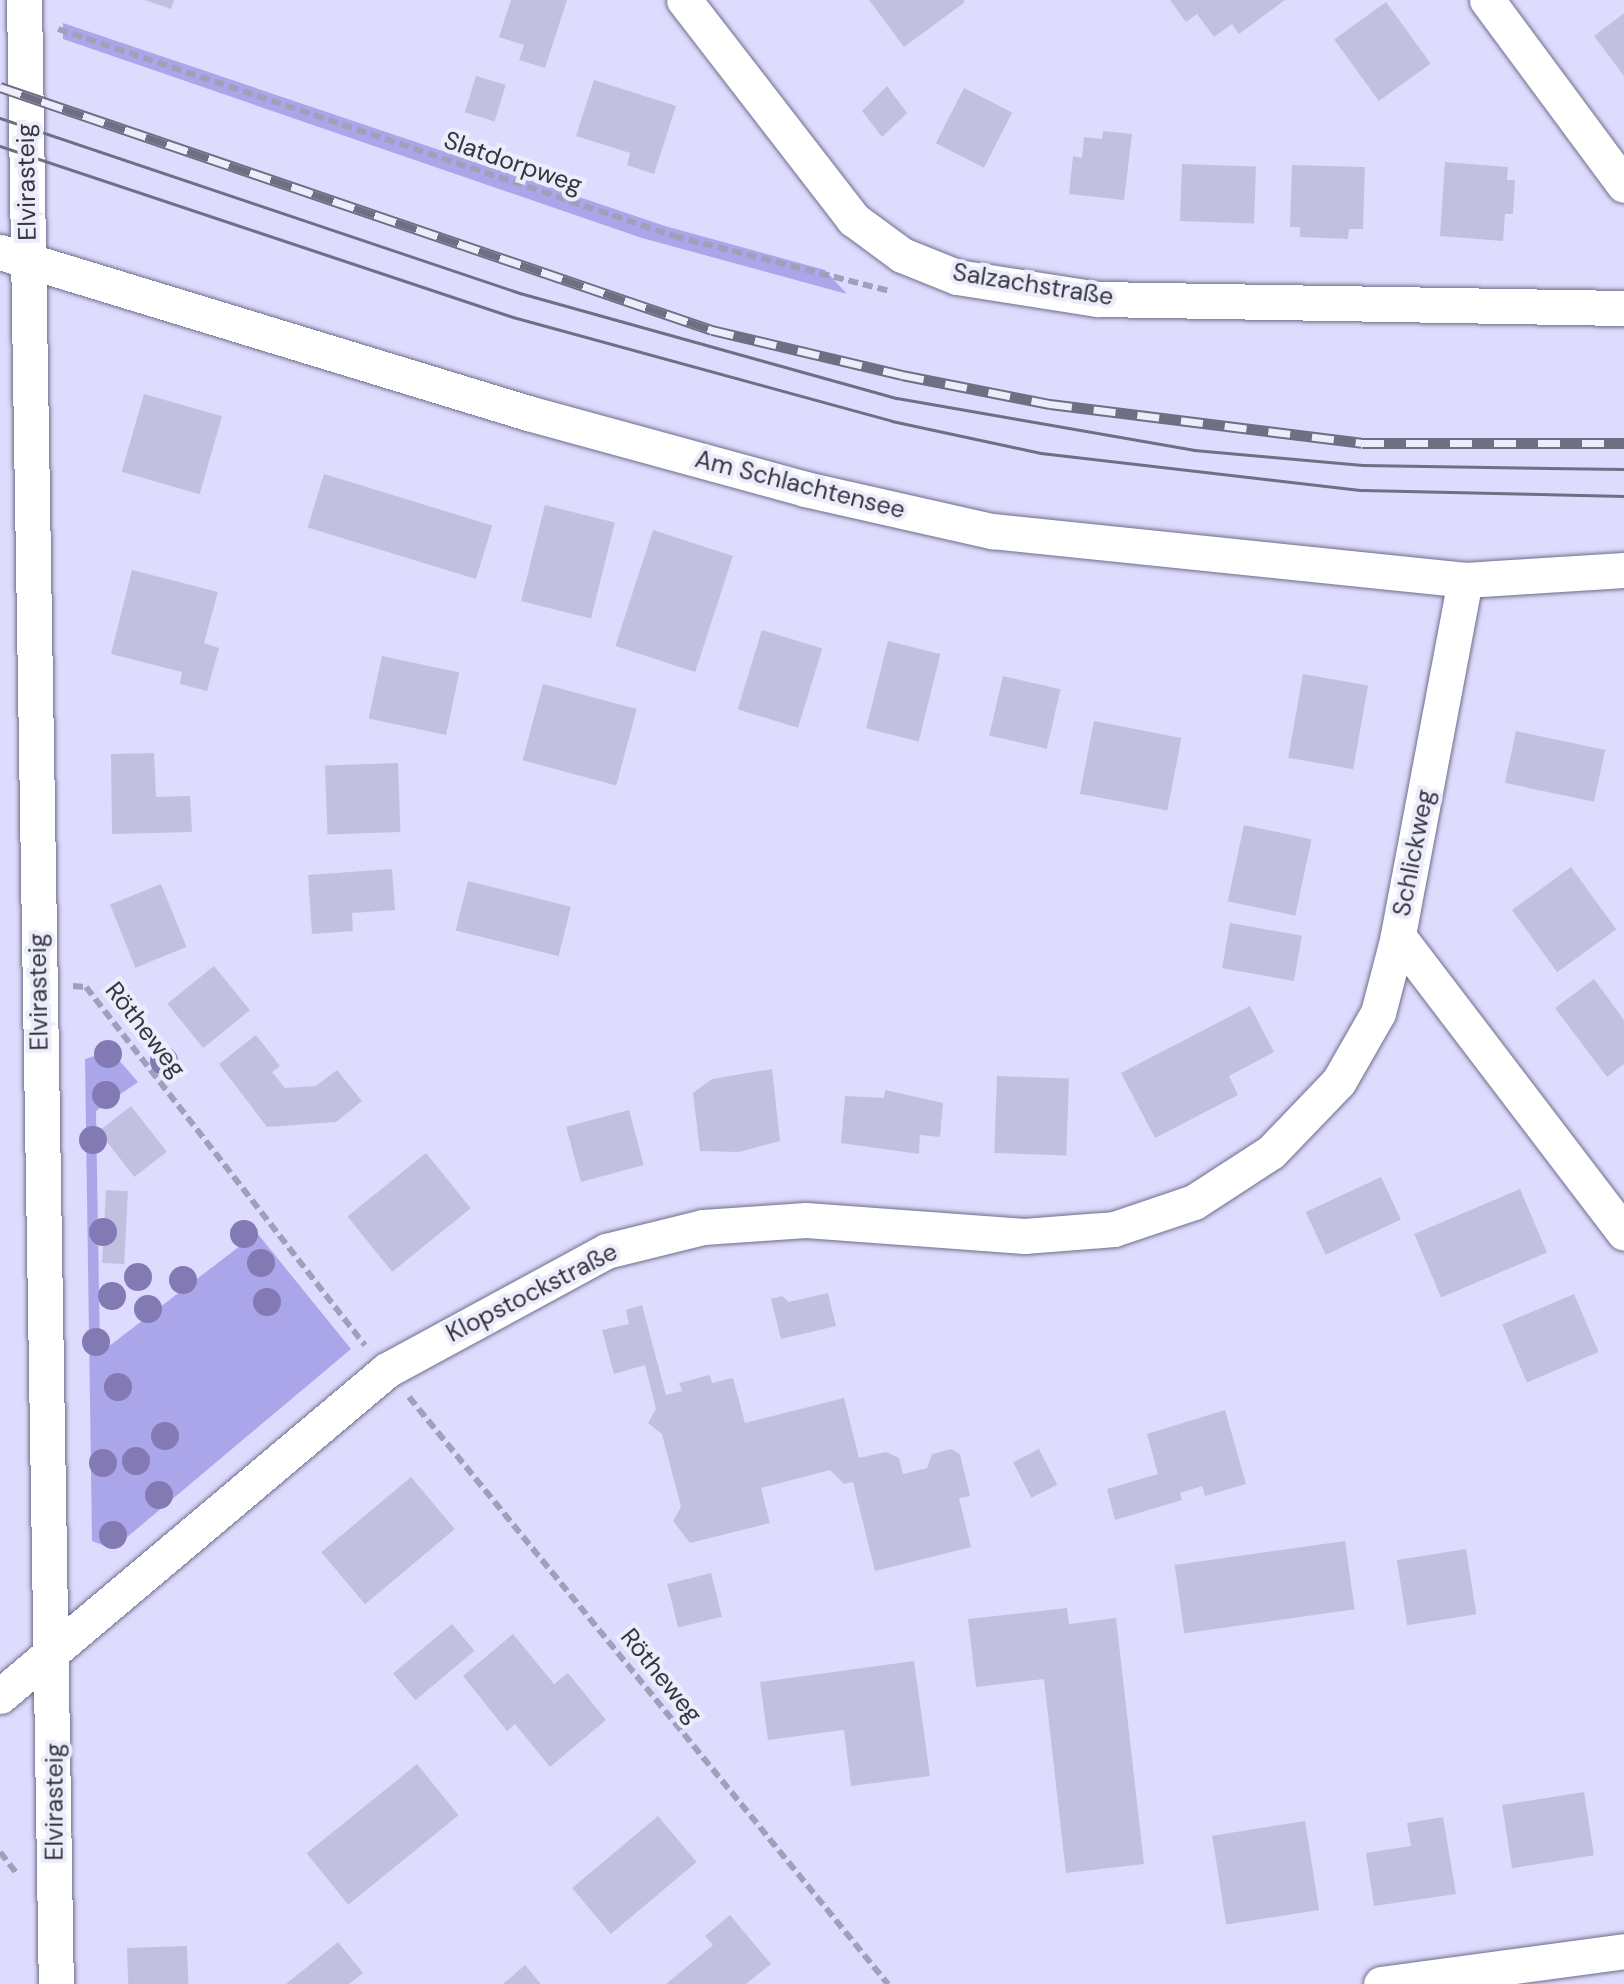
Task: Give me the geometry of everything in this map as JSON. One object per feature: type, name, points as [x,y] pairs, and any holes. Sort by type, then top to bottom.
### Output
[{"type":"street","name":"Elvirasteig","points":[[24,0],[14,257],[14,380],[54,1652],[56,1984]]},
{"type":"street","name":"Salzachstraße","points":[[684,0],[853,219],[902,254],[956,276],[1098,299],[1624,308]]},
{"type":"street","points":[[1487,0],[1624,185]]},
{"type":"street","name":"Am Schlachtensee","points":[[14,257],[528,413],[859,502],[1074,543],[1465,580],[1624,570]]},
{"type":"street","name":"Schlickweg","points":[[1465,580],[1398,936],[1624,1233]]},
{"type":"street","name":"Klopstockstraße","points":[[0,1696],[386,1370],[606,1251],[702,1227],[806,1220],[1024,1236],[1114,1229],[1194,1202],[1271,1152],[1340,1081],[1378,1013],[1398,936]]},
{"type":"street","points":[[1381,1984],[1624,1951]]},
{"type":"path","name":"Slatdorpweg","points":[[71,33],[674,236],[895,292]]},
{"type":"path","name":"Rötheweg","points":[[71,986],[86,987],[366,1346]]},
{"type":"path","name":"Rötheweg","points":[[406,1392],[888,1984]]},
{"type":"path","points":[[0,1852],[20,1877]]},
{"type":"shaded area","points":[[63,23],[665,226],[825,270],[847,294],[642,238],[63,39]]},
{"type":"shaded area","points":[[111,1051],[138,1082],[96,1111],[100,1353],[257,1233],[351,1349],[113,1549],[92,1541],[85,1059]]},
{"type":"building","points":[[145,0],[174,0],[171,9]]},
{"type":"building","points":[[511,0],[567,0],[545,68],[519,60],[524,45],[499,37]]},
{"type":"building","points":[[869,0],[963,0],[965,2],[904,47]]},
{"type":"building","points":[[1170,0],[1285,0],[1239,34],[1232,24],[1214,37],[1197,14],[1186,22]]},
{"type":"building","points":[[1386,2],[1431,63],[1379,101],[1334,40]]},
{"type":"building","points":[[1624,13],[1624,76],[1594,36]]},
{"type":"building","points":[[476,76],[506,85],[495,121],[465,112]]},
{"type":"building","points":[[594,80],[676,106],[654,174],[627,165],[630,153],[576,136]]},
{"type":"building","points":[[887,86],[907,113],[882,137],[862,111]]},
{"type":"building","points":[[964,88],[1012,113],[984,168],[936,143]]},
{"type":"building","points":[[1103,131],[1132,134],[1124,200],[1069,194],[1073,156],[1082,158],[1084,137],[1102,139]]},
{"type":"building","points":[[1445,162],[1508,167],[1507,180],[1515,180],[1513,214],[1505,214],[1503,241],[1440,236]]},
{"type":"building","points":[[1182,164],[1256,167],[1254,224],[1180,221]]},
{"type":"building","points":[[1292,165],[1365,167],[1363,229],[1349,229],[1348,239],[1300,237],[1300,227],[1290,227]]},
{"type":"building","points":[[144,394],[222,416],[200,494],[122,472]]},
{"type":"building","points":[[324,474],[492,525],[476,579],[308,528]]},
{"type":"building","points":[[545,505],[615,522],[591,618],[521,601]]},
{"type":"building","points":[[653,530],[733,556],[695,672],[615,646]]},
{"type":"building","points":[[132,570],[218,592],[204,643],[219,648],[207,691],[180,684],[182,672],[111,654]]},
{"type":"building","points":[[762,630],[822,648],[798,728],[738,709]]},
{"type":"building","points":[[888,641],[940,654],[919,741],[866,728]]},
{"type":"building","points":[[382,656],[459,672],[446,735],[369,719]]},
{"type":"building","points":[[1303,674],[1368,685],[1353,769],[1288,758]]},
{"type":"building","points":[[1003,676],[1060,689],[1047,749],[989,735]]},
{"type":"building","points":[[543,684],[637,709],[616,785],[523,760]]},
{"type":"building","points":[[1094,721],[1181,738],[1167,811],[1080,794]]},
{"type":"building","points":[[1516,731],[1605,750],[1594,802],[1505,783]]},
{"type":"building","points":[[154,753],[156,797],[190,796],[192,832],[112,834],[111,754]]},
{"type":"building","points":[[398,763],[400,832],[327,835],[325,766]]},
{"type":"building","points":[[1244,825],[1311,839],[1295,916],[1228,901]]},
{"type":"building","points":[[1571,867],[1616,929],[1557,972],[1512,910]]},
{"type":"building","points":[[392,869],[395,910],[352,913],[353,931],[312,934],[308,875]]},
{"type":"building","points":[[468,881],[571,907],[559,956],[456,930]]},
{"type":"building","points":[[161,884],[186,947],[135,968],[110,905]]},
{"type":"building","points":[[1230,923],[1302,936],[1294,981],[1222,968]]},
{"type":"building","points":[[214,966],[250,1010],[203,1048],[167,1004]]},
{"type":"building","points":[[1594,979],[1624,1020],[1624,1064],[1607,1077],[1555,1008]]},
{"type":"building","points":[[1250,1006],[1274,1052],[1229,1076],[1238,1095],[1155,1138],[1121,1073]]},
{"type":"building","points":[[256,1035],[280,1066],[272,1072],[285,1088],[316,1086],[337,1070],[362,1101],[336,1122],[267,1127],[219,1064]]},
{"type":"building","points":[[772,1069],[780,1141],[739,1152],[700,1151],[693,1093],[712,1079]]},
{"type":"building","points":[[997,1076],[1069,1079],[1066,1155],[994,1153]]},
{"type":"building","points":[[885,1090],[943,1103],[940,1137],[920,1135],[919,1154],[841,1143],[845,1096],[884,1098]]},
{"type":"building","points":[[131,1106],[167,1152],[134,1177],[99,1131]]},
{"type":"building","points":[[629,1110],[644,1165],[581,1182],[566,1127]]},
{"type":"building","points":[[426,1153],[471,1208],[392,1272],[348,1217]]},
{"type":"building","points":[[1381,1177],[1401,1220],[1326,1255],[1306,1212]]},
{"type":"building","points":[[1520,1189],[1547,1253],[1441,1297],[1414,1234]]},
{"type":"building","points":[[106,1190],[128,1191],[124,1264],[102,1263]]},
{"type":"building","points":[[828,1293],[836,1326],[781,1339],[771,1299],[782,1296],[789,1302]]},
{"type":"building","points":[[1574,1294],[1599,1352],[1527,1382],[1502,1324]]},
{"type":"building","points":[[642,1305],[666,1395],[682,1391],[679,1383],[710,1375],[712,1383],[733,1378],[745,1423],[844,1398],[859,1458],[886,1452],[899,1458],[903,1474],[927,1468],[932,1454],[951,1449],[960,1454],[970,1496],[959,1498],[971,1547],[875,1571],[853,1482],[844,1484],[830,1470],[761,1488],[770,1523],[690,1543],[673,1521],[681,1507],[662,1434],[648,1423],[656,1409],[645,1365],[614,1374],[602,1330],[629,1324],[626,1310]]},
{"type":"building","points":[[1225,1410],[1246,1484],[1205,1496],[1202,1486],[1180,1493],[1182,1500],[1115,1520],[1107,1489],[1158,1474],[1147,1434]]},
{"type":"building","points":[[1039,1449],[1057,1485],[1031,1498],[1013,1462]]},
{"type":"building","points":[[411,1477],[455,1529],[365,1604],[321,1552]]},
{"type":"building","points":[[1345,1541],[1355,1609],[1184,1633],[1175,1565]]},
{"type":"building","points":[[1466,1549],[1476,1614],[1407,1625],[1397,1560]]},
{"type":"building","points":[[711,1573],[722,1617],[678,1628],[667,1584]]},
{"type":"building","points":[[1067,1608],[1069,1624],[1116,1618],[1144,1864],[1066,1873],[1044,1679],[976,1687],[968,1619]]},
{"type":"building","points":[[452,1624],[474,1651],[416,1700],[393,1673]]},
{"type":"building","points":[[513,1634],[554,1684],[568,1673],[606,1720],[550,1767],[515,1724],[507,1731],[463,1676]]},
{"type":"building","points":[[914,1661],[930,1776],[851,1786],[844,1730],[768,1740],[760,1682]]},
{"type":"building","points":[[417,1764],[459,1815],[348,1905],[307,1853]]},
{"type":"building","points":[[1584,1792],[1594,1855],[1512,1868],[1502,1805]]},
{"type":"building","points":[[658,1816],[697,1862],[611,1934],[572,1888]]},
{"type":"building","points":[[1443,1817],[1456,1894],[1374,1906],[1366,1853],[1411,1846],[1407,1823]]},
{"type":"building","points":[[1305,1821],[1319,1910],[1226,1925],[1212,1836]]},
{"type":"building","points":[[730,1915],[771,1964],[746,1984],[666,1984],[713,1945],[705,1936]]},
{"type":"building","points":[[338,1942],[363,1973],[349,1984],[286,1984]]},
{"type":"building","points":[[187,1946],[188,1984],[128,1984],[127,1948]]},
{"type":"building","points":[[525,1965],[541,1984],[503,1984]]},
{"type":"tram line","points":[[0,118],[520,293],[897,398],[1194,450],[1362,465],[1624,469]]},
{"type":"tram line","points":[[0,146],[513,317],[892,421],[1041,453],[1362,490],[1624,496]]},
{"type":"railway","points":[[0,87],[712,330],[902,375],[1050,404],[1362,443],[1624,443]]}]
